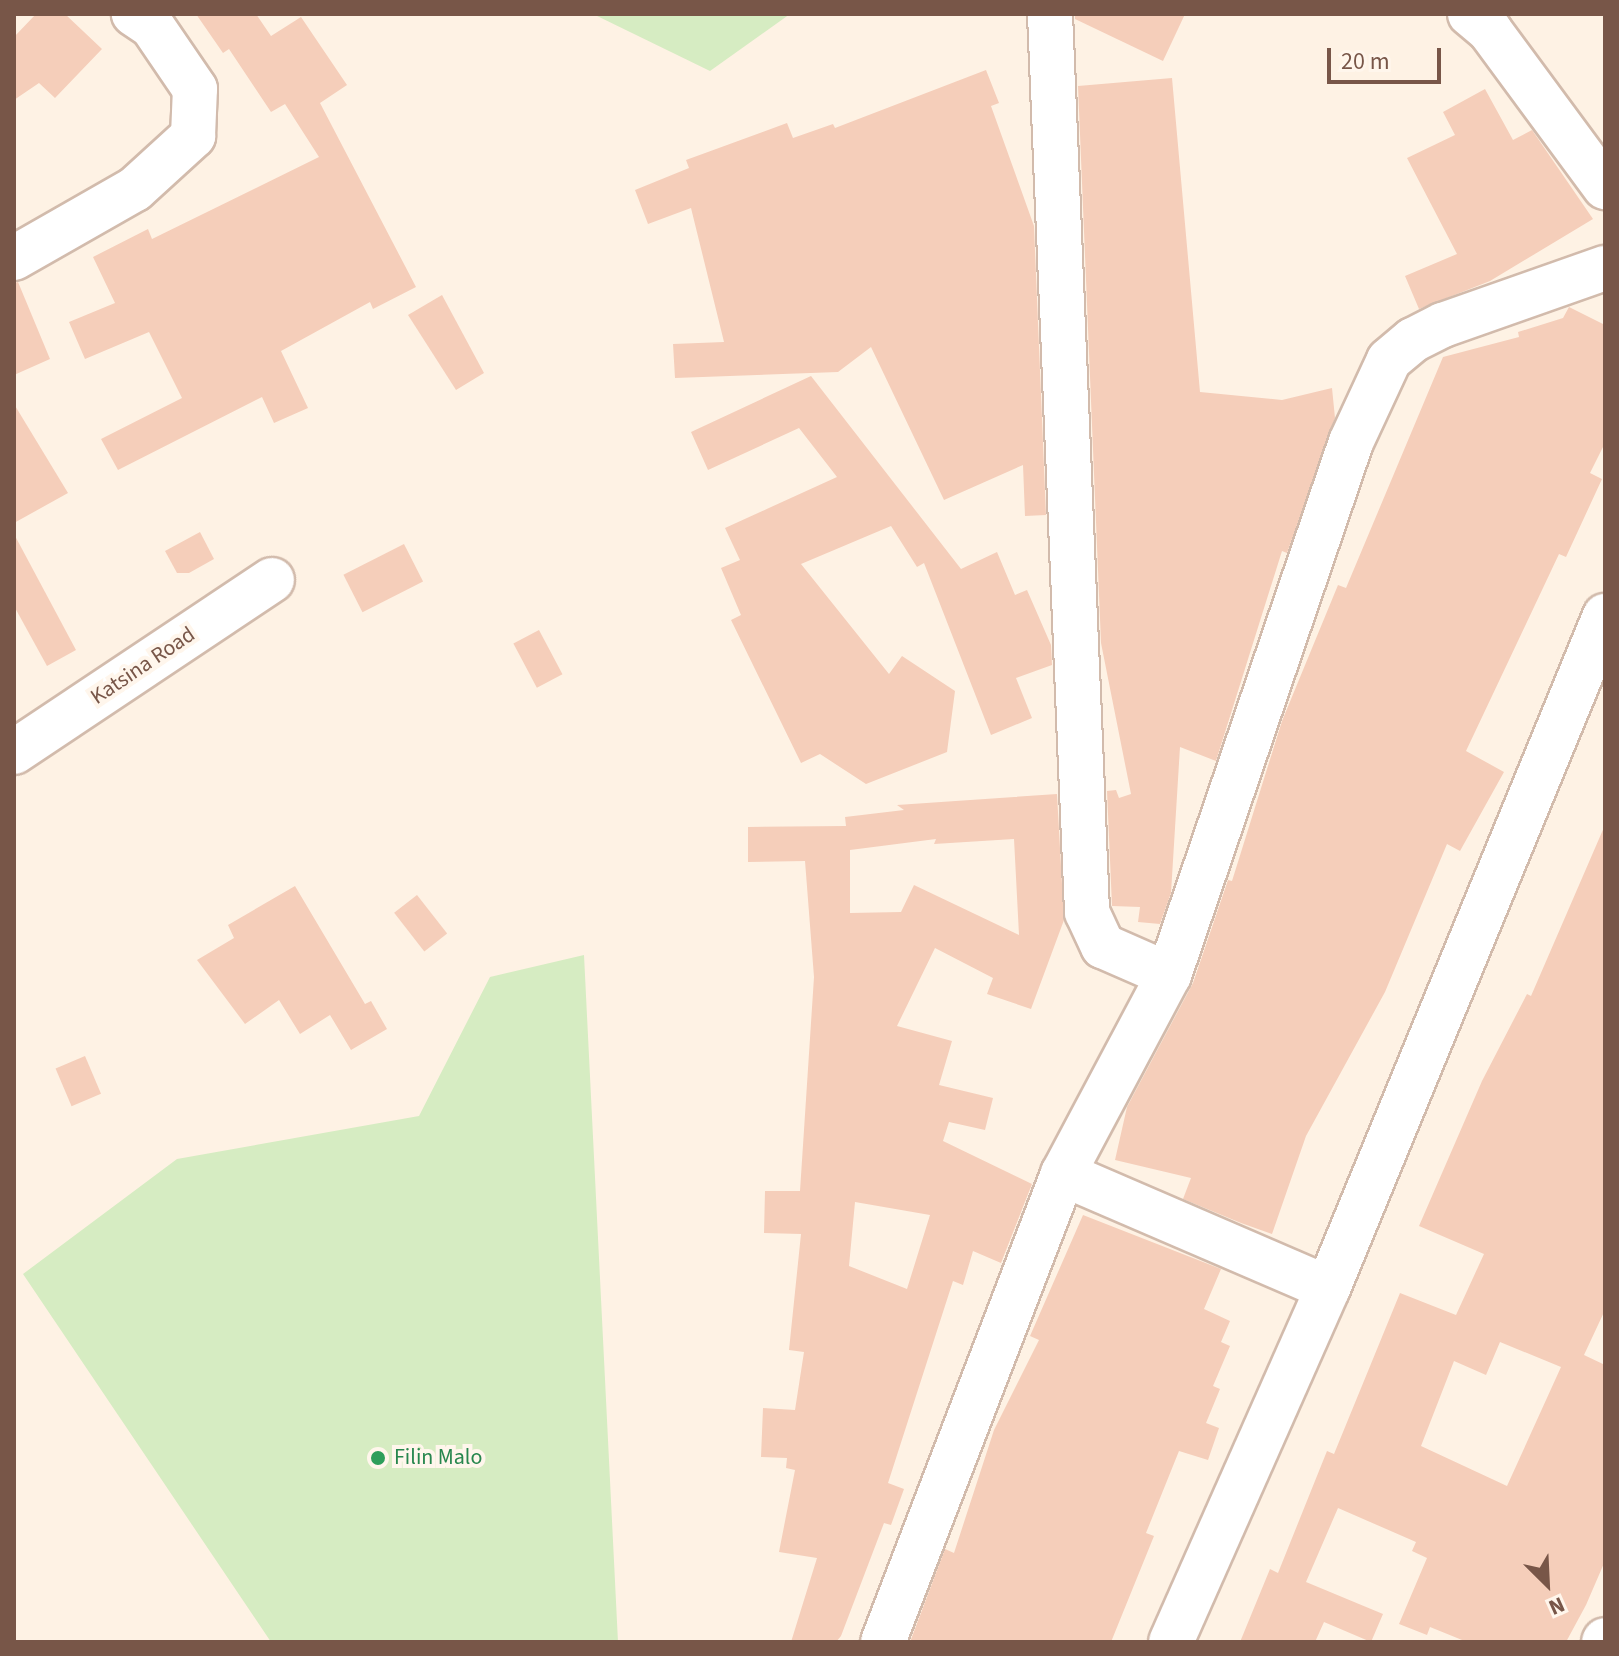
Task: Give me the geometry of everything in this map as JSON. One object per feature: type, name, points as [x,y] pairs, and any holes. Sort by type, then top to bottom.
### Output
[{"type":"street","points":[[14,258],[135,189],[193,136],[195,89],[152,26],[134,14]]},
{"type":"street","points":[[1050,14],[1087,912],[1103,946],[1169,975]]},
{"type":"street","points":[[1470,14],[1490,31],[1605,187]]},
{"type":"street","points":[[883,1642],[1063,1174],[1169,975],[1351,442],[1389,360],[1443,325],[1605,268]]},
{"type":"street","name":"Katsina Road","points":[[14,752],[272,580]]},
{"type":"street","points":[[1171,1642],[1328,1288],[1605,616]]},
{"type":"street","points":[[1063,1174],[1328,1288]]},
{"type":"green space","points":[[593,14],[790,14],[710,71]]},
{"type":"green space","name":"Filin Malo","points":[[584,955],[618,1642],[271,1642],[23,1274],[177,1159],[419,1116],[490,977]]},
{"type":"building","points":[[36,14],[65,14],[102,49],[55,98],[39,83],[14,100],[14,37]]},
{"type":"building","points":[[196,14],[256,14],[271,36],[301,17],[347,85],[320,103],[416,287],[373,309],[370,302],[281,351],[308,408],[274,423],[262,397],[118,470],[101,439],[182,398],[149,332],[85,359],[69,322],[115,303],[93,257],[148,229],[152,239],[319,157],[285,104],[271,112],[229,49],[223,53]]},
{"type":"building","points":[[1075,14],[1185,14],[1163,61],[1075,19]]},
{"type":"building","points":[[986,70],[999,103],[991,106],[1034,226],[1046,515],[1025,516],[1023,465],[944,500],[871,347],[838,372],[675,378],[673,344],[724,342],[691,208],[648,224],[635,190],[689,168],[686,160],[787,123],[793,138],[833,124],[835,128]]},
{"type":"building","points":[[1172,78],[1200,392],[1282,400],[1332,388],[1335,418],[1287,553],[1282,551],[1216,761],[1180,747],[1171,893],[1160,924],[1138,922],[1140,907],[1112,906],[1107,791],[1116,790],[1119,798],[1131,794],[1101,643],[1078,86]]},
{"type":"building","points":[[1485,89],[1513,140],[1532,130],[1593,219],[1490,281],[1419,309],[1405,276],[1457,254],[1407,158],[1455,135],[1443,112]]},
{"type":"building","points":[[18,282],[50,359],[14,375],[14,283]]},
{"type":"building","points":[[442,295],[484,373],[456,390],[408,315]]},
{"type":"building","points":[[1569,307],[1605,325],[1605,443],[1590,473],[1602,479],[1566,557],[1559,554],[1466,751],[1504,772],[1460,851],[1447,844],[1385,992],[1306,1136],[1272,1234],[1183,1199],[1191,1178],[1115,1160],[1127,1107],[1193,983],[1228,880],[1232,881],[1282,721],[1338,585],[1346,588],[1443,357],[1519,337],[1518,332],[1563,318]]},
{"type":"building","points":[[811,376],[961,569],[997,552],[1015,595],[1027,590],[1051,645],[1052,665],[1016,678],[1032,718],[991,735],[924,563],[917,567],[891,526],[801,564],[889,674],[902,656],[955,691],[947,752],[866,784],[820,754],[801,763],[731,620],[741,615],[721,568],[740,560],[725,528],[837,477],[799,428],[708,470],[691,432]]},
{"type":"building","points":[[14,404],[68,493],[14,523]]},
{"type":"building","points":[[200,532],[214,559],[189,573],[177,573],[165,551]]},
{"type":"building","points":[[14,534],[76,650],[47,666],[14,606]]},
{"type":"building","points":[[404,544],[423,581],[362,612],[343,575]]},
{"type":"building","points":[[539,630],[562,674],[537,688],[513,644]]},
{"type":"building","points":[[1057,794],[1064,920],[1031,1009],[987,994],[993,978],[935,948],[897,1026],[952,1041],[939,1085],[993,1098],[985,1130],[949,1122],[943,1141],[1032,1184],[1001,1263],[973,1251],[963,1285],[953,1281],[888,1483],[904,1489],[891,1525],[884,1523],[841,1636],[836,1642],[791,1642],[817,1558],[779,1552],[795,1470],[786,1468],[787,1458],[761,1457],[763,1408],[795,1410],[804,1352],[789,1350],[801,1234],[764,1233],[765,1191],[800,1191],[814,977],[805,861],[748,862],[748,827],[846,826],[845,817],[904,810],[897,805]],"holes":[[[936,839],[934,844],[1014,839],[1019,935],[914,885],[901,912],[850,913],[850,850]],[[855,1202],[930,1215],[907,1289],[849,1266]]]},
{"type":"building","points":[[1605,825],[1605,1310],[1584,1355],[1605,1365],[1605,1561],[1586,1605],[1566,1642],[1467,1642],[1430,1627],[1427,1635],[1399,1624],[1427,1558],[1412,1551],[1416,1542],[1338,1508],[1306,1582],[1383,1614],[1371,1642],[1324,1622],[1315,1642],[1240,1642],[1270,1569],[1278,1573],[1327,1451],[1334,1454],[1400,1293],[1456,1315],[1484,1254],[1419,1226],[1482,1081],[1527,994],[1531,996]],"holes":[[[1500,1342],[1561,1367],[1507,1486],[1421,1446],[1454,1361],[1486,1375]]]},
{"type":"building","points":[[295,886],[365,1004],[371,1001],[387,1029],[351,1050],[330,1015],[300,1034],[279,1000],[245,1024],[197,960],[234,938],[228,925]]},
{"type":"building","points":[[417,895],[447,934],[424,951],[394,913]]},
{"type":"building","points":[[85,1056],[101,1094],[72,1106],[56,1069]]},
{"type":"building","points":[[1083,1215],[1221,1269],[1204,1309],[1230,1321],[1221,1342],[1230,1346],[1213,1386],[1220,1389],[1206,1423],[1219,1428],[1208,1460],[1179,1451],[1146,1533],[1154,1536],[1111,1642],[910,1642],[945,1549],[954,1553],[994,1430],[1039,1340],[1030,1336]]},
{"type":"place","name":"Filin Malo","points":[[378,1458]]}]
